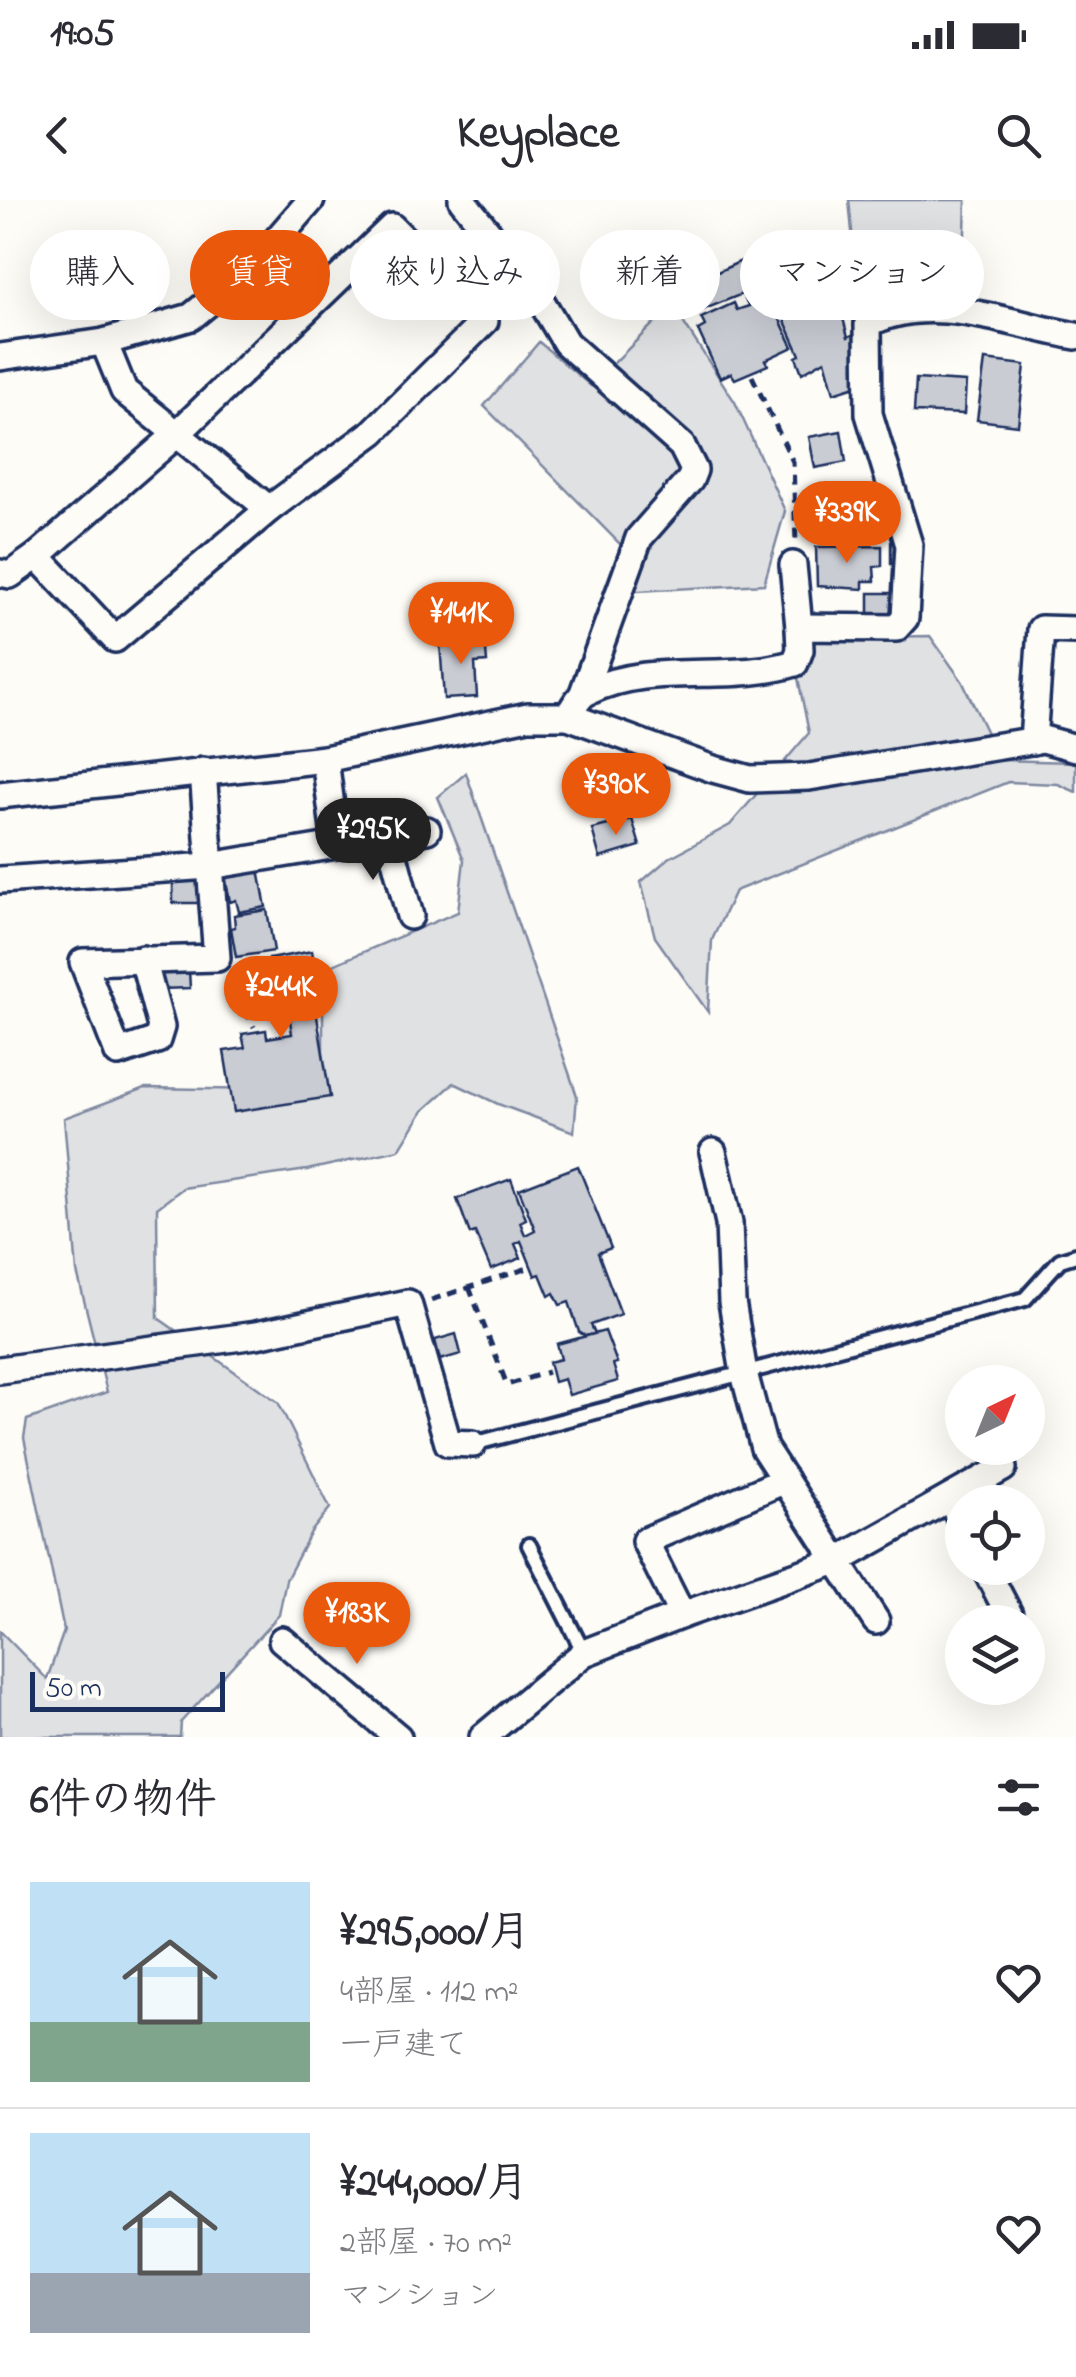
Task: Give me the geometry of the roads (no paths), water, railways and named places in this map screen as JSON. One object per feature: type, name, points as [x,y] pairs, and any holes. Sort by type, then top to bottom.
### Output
[{"type":"street","points":[[0,357],[104,342],[191,316],[255,265],[312,200]]},
{"type":"street","points":[[462,200],[534,289],[566,344],[682,446],[694,470],[690,480],[638,538],[583,693],[568,716]]},
{"type":"street","points":[[0,573],[10,575],[37,556],[177,434],[392,227],[484,321],[373,432],[270,509],[114,640],[37,556]]},
{"type":"street","points":[[799,627],[896,628],[905,618],[909,545],[868,414],[868,324],[902,310],[974,314],[1076,336]]},
{"type":"street","points":[[104,342],[124,391],[270,509]]},
{"type":"street","points":[[583,693],[634,677],[772,670],[795,663],[800,650],[793,565]]},
{"type":"street","points":[[1033,741],[1041,629],[1076,630]]},
{"type":"street","points":[[0,795],[325,759],[528,716],[568,716],[750,779],[809,777],[1043,739],[1076,748]]},
{"type":"street","points":[[325,759],[336,846]]},
{"type":"street","points":[[143,959],[217,958],[202,771]]},
{"type":"street","points":[[0,880],[210,866],[427,830]]},
{"type":"street","points":[[389,837],[410,916]]},
{"type":"street","points":[[714,1152],[730,1223],[732,1302],[744,1372],[764,1448],[876,1621]]},
{"type":"street","points":[[0,1370],[256,1336],[408,1303],[448,1443],[472,1444]]},
{"type":"street","points":[[973,1485],[1003,1468]]},
{"type":"street","points":[[682,1615],[645,1542],[784,1480]]},
{"type":"street","points":[[483,1737],[584,1654],[837,1561],[945,1501]]},
{"type":"street","points":[[282,1640],[398,1737]]},
{"type":"lane","points":[[472,1444],[1025,1298],[1060,1260],[1076,1255]]},
{"type":"lane","points":[[529,1546],[584,1654]]}]
